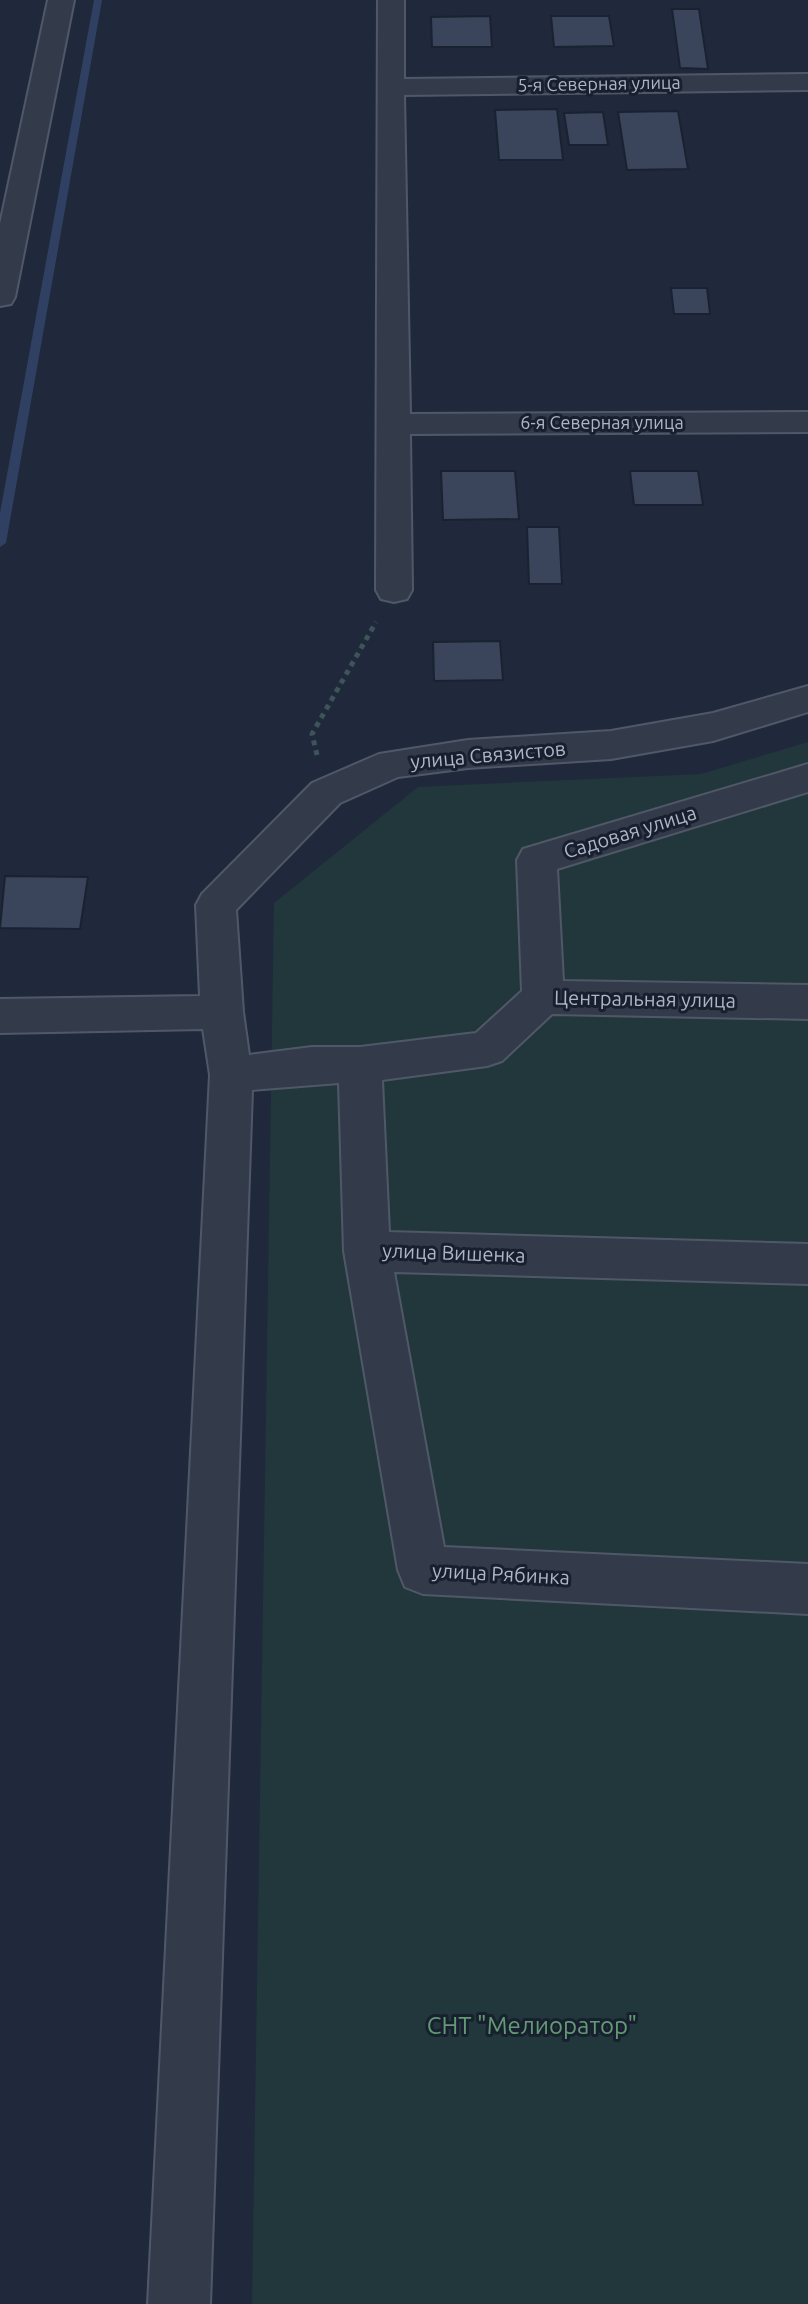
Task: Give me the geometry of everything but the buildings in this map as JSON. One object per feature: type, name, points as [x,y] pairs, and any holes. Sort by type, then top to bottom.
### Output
[{"type":"street","points":[[0,297],[11,189],[61,0]]},
{"type":"street","points":[[391,0],[396,424],[394,590]]},
{"type":"street","name":"5-я Северная улица","points":[[390,87],[808,82]]},
{"type":"street","name":"6-я Северная улица","points":[[396,424],[808,422]]},
{"type":"street","name":"улица Связистов","points":[[222,1012],[216,905],[326,793],[392,764],[468,754],[611,745],[713,727],[808,699]]},
{"type":"street","name":"Садовая улица","points":[[543,997],[537,860],[808,778]]},
{"type":"street","name":"Центральная улица","points":[[360,1065],[487,1049],[543,997],[808,1002]]},
{"type":"street","points":[[0,1016],[222,1012],[231,1075],[179,2304]]},
{"type":"street","points":[[231,1075],[312,1065],[360,1065]]},
{"type":"street","name":"улица Вишенка","points":[[360,1065],[367,1251],[808,1264]]},
{"type":"street","name":"улица Рябинка","points":[[367,1251],[423,1570],[808,1589]]},
{"type":"path","points":[[326,793],[312,734],[394,590]]},
{"type":"green space","name":"СНТ \"Мелиоратор\"","points":[[808,742],[808,2304],[252,2304],[274,903],[418,787],[701,774]]},
{"type":"waterway","points":[[0,543],[98,0]]}]
